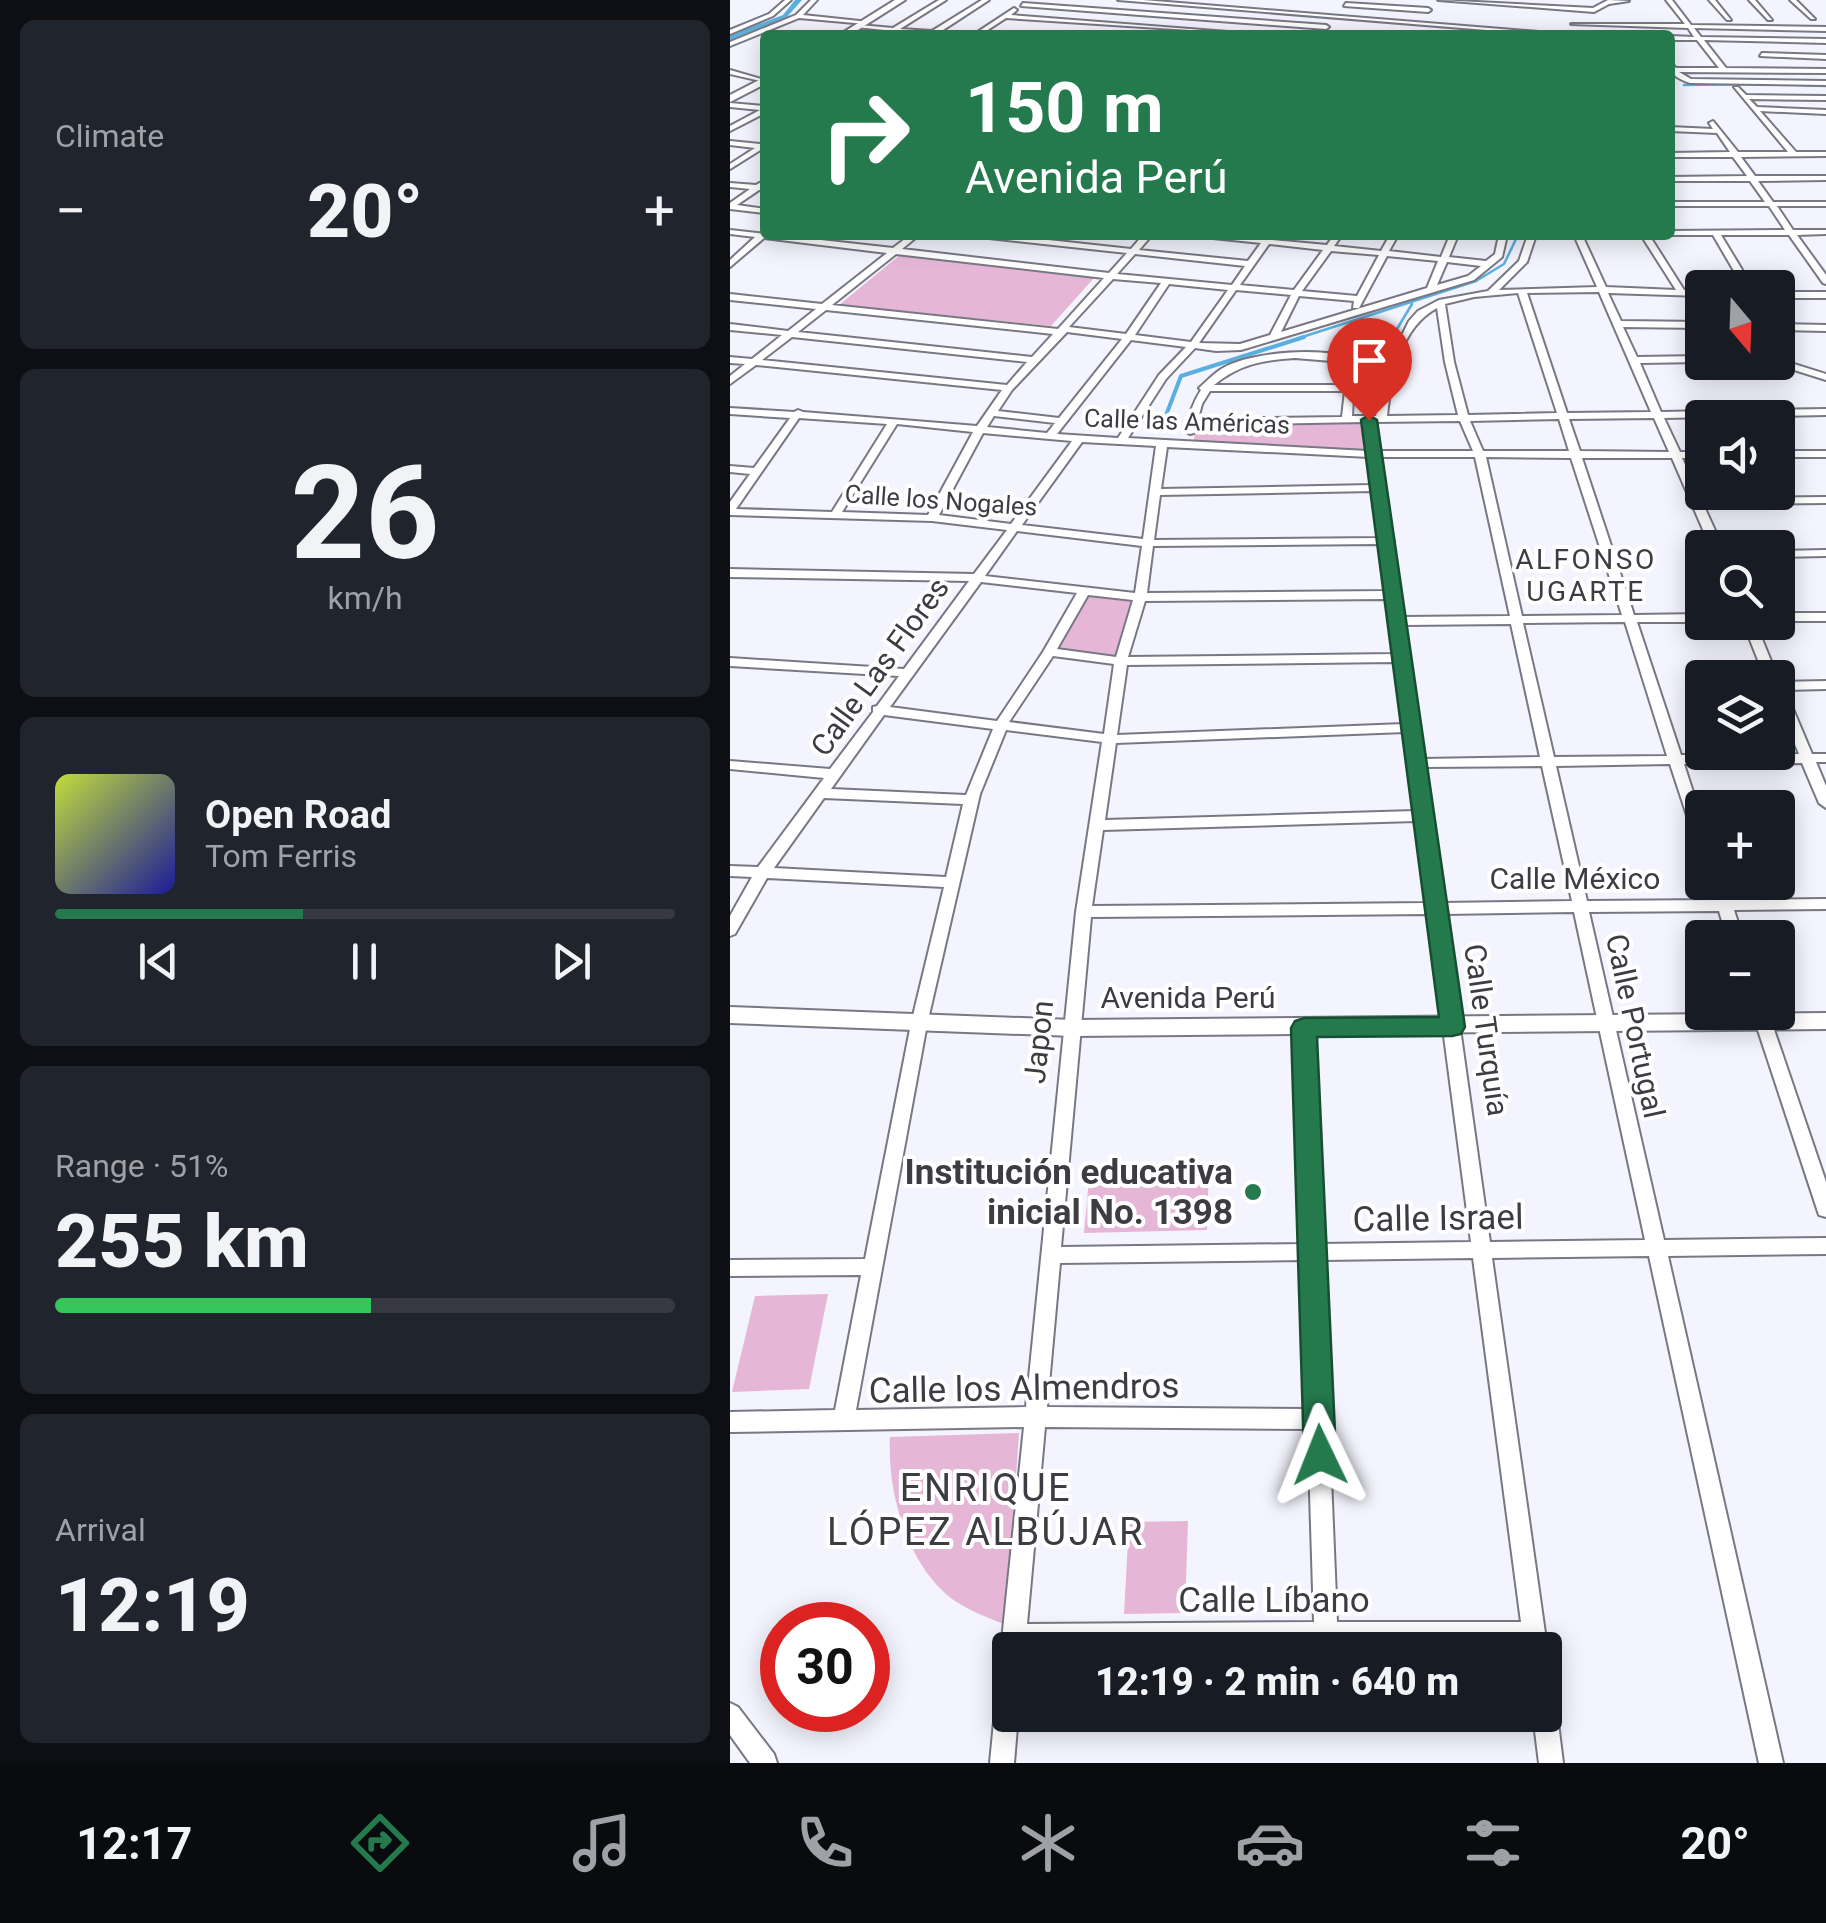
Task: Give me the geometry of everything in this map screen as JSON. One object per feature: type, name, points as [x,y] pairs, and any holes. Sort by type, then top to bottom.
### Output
[{"type":"main road","points":[[852,30],[902,0]]},
{"type":"main road","points":[[730,102],[760,83]]},
{"type":"street","points":[[730,32],[772,15],[788,0]]},
{"type":"street","points":[[764,30],[798,16],[814,0]]},
{"type":"street","points":[[798,16],[894,30],[942,0]]},
{"type":"street","points":[[939,30],[986,0]]},
{"type":"street","points":[[1076,28],[1113,0]]},
{"type":"street","points":[[1121,0],[1510,30]]},
{"type":"street","points":[[1255,10],[1264,0]]},
{"type":"street","points":[[1293,12],[1305,0]]},
{"type":"street","points":[[1413,30],[1439,0],[1523,6],[1534,3],[1594,10],[1608,2],[1625,0],[1632,10]]},
{"type":"street","points":[[1574,9],[1578,0]]},
{"type":"street","points":[[1659,0],[1669,0],[1731,81]]},
{"type":"street","points":[[1712,0],[1729,19]]},
{"type":"street","points":[[1752,0],[1770,19]]},
{"type":"street","points":[[1794,0],[1813,18]]},
{"type":"street","points":[[984,30],[1026,2],[1326,27]]},
{"type":"street","points":[[1324,30],[1348,2],[1428,10]]},
{"type":"street","points":[[1466,30],[1487,2]]},
{"type":"street","points":[[1505,29],[1523,6]]},
{"type":"street","points":[[1006,16],[1198,30],[1222,7]]},
{"type":"street","points":[[1549,30],[1560,8]]},
{"type":"street","points":[[1594,10],[1604,30]]},
{"type":"street","points":[[1365,30],[1373,18]]},
{"type":"street","points":[[1687,23],[1826,18]]},
{"type":"street","points":[[1574,24],[1826,28]]},
{"type":"street","points":[[1126,30],[1132,25]]},
{"type":"street","points":[[730,44],[760,32]]},
{"type":"street","points":[[1675,38],[1826,41]]},
{"type":"street","points":[[1752,40],[1770,70]]},
{"type":"street","points":[[1762,55],[1826,56]]},
{"type":"street","points":[[1675,67],[1826,71]]},
{"type":"street","points":[[1675,70],[1684,80],[1826,86]]},
{"type":"street","points":[[730,72],[760,79]]},
{"type":"street","points":[[1794,154],[1736,88],[1826,86]]},
{"type":"street","points":[[1800,88],[1824,114]]},
{"type":"street","points":[[1747,97],[1826,98]]},
{"type":"street","points":[[730,102],[760,108]]},
{"type":"street","points":[[1758,109],[1824,114]]},
{"type":"street","points":[[730,129],[760,112]]},
{"type":"street","points":[[1675,129],[1715,127],[1826,281]]},
{"type":"street","points":[[730,143],[760,145]]},
{"type":"street","points":[[730,167],[760,148]]},
{"type":"street","points":[[1675,156],[1826,154]]},
{"type":"street","points":[[1675,179],[1826,178]]},
{"type":"street","points":[[730,185],[760,186]]},
{"type":"street","points":[[730,207],[760,187]]},
{"type":"street","points":[[1675,204],[1826,204]]},
{"type":"street","points":[[730,207],[760,210]]},
{"type":"street","points":[[730,232],[760,236]]},
{"type":"street","points":[[1675,233],[1826,232]]},
{"type":"street","points":[[1716,233],[1738,270]]},
{"type":"street","points":[[730,263],[760,238]]},
{"type":"street","points":[[801,240],[1358,300]]},
{"type":"street","points":[[730,380],[909,240]]},
{"type":"street","points":[[1025,240],[1250,264]]},
{"type":"street","points":[[932,518],[980,430],[1010,388],[1144,240]]},
{"type":"street","points":[[1121,441],[1162,377],[1194,344],[1268,240]]},
{"type":"street","points":[[1283,240],[1488,264]]},
{"type":"street","points":[[1275,336],[1296,294],[1335,240]]},
{"type":"street","points":[[1353,314],[1391,240]]},
{"type":"street","points":[[1436,297],[1442,259],[1452,240]]},
{"type":"street","points":[[1436,297],[1471,278],[1499,256],[1502,240]]},
{"type":"street","points":[[1492,291],[1523,262],[1530,240]]},
{"type":"street","points":[[1580,240],[1685,474]]},
{"type":"street","points":[[1648,240],[1682,293]]},
{"type":"street","points":[[1050,436],[1166,282]]},
{"type":"street","points":[[730,297],[1230,348],[1353,314],[1436,297],[1492,291],[1685,293]]},
{"type":"street","points":[[1522,291],[1686,790]]},
{"type":"street","points":[[1795,295],[1826,296]]},
{"type":"street","name":"Calle Turquía","points":[[1436,297],[1422,312],[1385,381],[1375,420],[1374,454],[1534,1632]]},
{"type":"street","name":"Calle Portugal","points":[[1436,297],[1464,420],[1480,456],[1770,1763]]},
{"type":"street","points":[[1616,324],[1685,326]]},
{"type":"street","points":[[1795,327],[1826,328]]},
{"type":"street","points":[[730,328],[1036,360]]},
{"type":"street","points":[[1188,444],[1192,409],[1216,374],[1266,357],[1346,359],[1352,364],[1347,420]]},
{"type":"street","points":[[730,360],[1010,388]]},
{"type":"street","points":[[1634,360],[1685,360]]},
{"type":"street","points":[[1822,375],[1778,362],[1826,364]]},
{"type":"street","points":[[1204,388],[1350,388]]},
{"type":"street","name":"Calle las Américas","points":[[730,410],[1162,444],[1374,454],[1685,456]]},
{"type":"street","points":[[1191,422],[1826,412]]},
{"type":"street","points":[[730,511],[798,413]]},
{"type":"street","points":[[991,413],[1062,422]]},
{"type":"street","points":[[834,516],[894,420]]},
{"type":"street","name":"Calle Las Flores","points":[[730,930],[762,873],[878,710],[1079,440]]},
{"type":"street","name":"Japon","points":[[1015,1632],[1084,912],[1121,662],[1140,597],[1162,444]]},
{"type":"street","points":[[1795,454],[1826,454]]},
{"type":"street","points":[[730,469],[757,471]]},
{"type":"street","points":[[1155,492],[1380,488]]},
{"type":"street","points":[[1795,500],[1826,500]]},
{"type":"street","name":"Calle los Nogales","points":[[730,511],[932,518],[1148,543],[1388,540]]},
{"type":"street","points":[[1795,554],[1826,554]]},
{"type":"street","points":[[730,573],[976,578],[1140,597],[1395,595]]},
{"type":"street","points":[[842,1422],[920,1024],[971,800],[1002,722],[1050,652],[1084,591]]},
{"type":"street","points":[[1795,617],[1826,617]]},
{"type":"street","points":[[1398,621],[1685,618]]},
{"type":"street","points":[[1050,652],[1121,662],[1403,658]]},
{"type":"street","points":[[730,662],[904,674]]},
{"type":"street","points":[[1795,687],[1826,685]]},
{"type":"street","points":[[878,710],[1002,722],[1110,739],[1413,728]]},
{"type":"street","points":[[1795,729],[1826,803]]},
{"type":"street","points":[[1417,763],[1826,758]]},
{"type":"street","points":[[730,765],[833,774]]},
{"type":"street","points":[[820,792],[971,800]]},
{"type":"street","points":[[1095,824],[1424,816]]},
{"type":"street","points":[[730,871],[951,882]]},
{"type":"street","points":[[1722,900],[1729,920]]},
{"type":"street","name":"Calle México","points":[[1084,912],[1826,904]]},
{"type":"street","name":"Avenida Perú","points":[[730,1015],[1072,1028],[1452,1027],[1685,1020]]},
{"type":"street","name":"Avenida Perú","points":[[1795,1019],[1826,1021]]},
{"type":"street","points":[[1304,1028],[1326,1632]]},
{"type":"street","points":[[1766,1030],[1826,1209]]},
{"type":"street","name":"Calle Israel","points":[[1050,1255],[1826,1246]]},
{"type":"street","points":[[730,1268],[873,1267]]},
{"type":"street","name":"Calle los Almendros","points":[[730,1422],[1035,1417],[1319,1419]]},
{"type":"street","points":[[730,1715],[765,1763]]},
{"type":"street","points":[[1002,1763],[1005,1732]]},
{"type":"street","points":[[1546,1732],[1551,1763]]},
{"type":"shaded area","points":[[901,254],[1094,278],[1051,326],[839,305]]},
{"type":"shaded area","points":[[1365,423],[1368,450],[1194,441],[1195,425]]},
{"type":"shaded area","points":[[1086,593],[1137,598],[1119,658],[1054,651]]},
{"type":"shaded area","points":[[1209,1166],[1207,1230],[1084,1233],[1090,1169]]},
{"type":"shaded area","points":[[828,1294],[809,1389],[732,1392],[755,1296]]},
{"type":"shaded area","points":[[1019,1433],[1006,1625],[955,1601],[924,1569],[903,1527],[897,1504],[890,1437]]},
{"type":"shaded area","points":[[1188,1521],[1185,1613],[1124,1614],[1129,1522]]},
{"type":"waterway","points":[[730,38],[785,16],[799,0]]},
{"type":"waterway","points":[[1684,85],[1758,84]]},
{"type":"waterway","points":[[1799,85],[1826,86]]},
{"type":"waterway","points":[[1296,339],[1476,281],[1504,264],[1516,240]]},
{"type":"waterway","points":[[1391,339],[1412,304]]},
{"type":"waterway","points":[[1160,431],[1181,376],[1304,337]]},
{"type":"waterway","points":[[1366,416],[1367,378],[1392,337]]},
{"type":"place","name":"Institución educativa inicial No. 1398","points":[[1253,1192]]},
{"type":"district","name":"ALFONSO UGARTE","points":[[1586,575]]},
{"type":"district","name":"ENRIQUE LÓPEZ ALBÚJAR","points":[[986,1510]]},
{"type":"route","points":[[1320,1455],[1304,1028],[1452,1027],[1369,420]]}]
